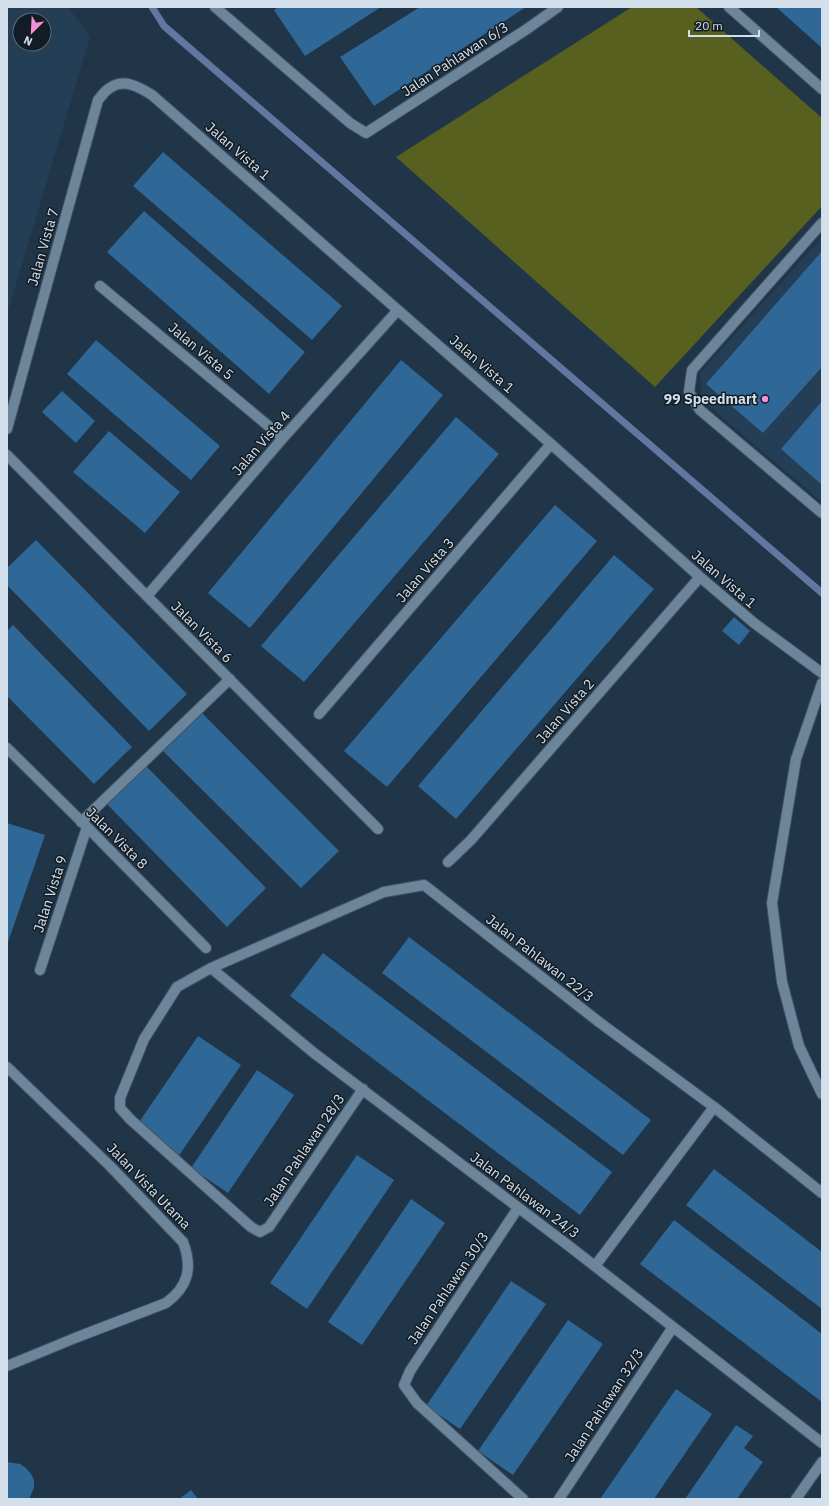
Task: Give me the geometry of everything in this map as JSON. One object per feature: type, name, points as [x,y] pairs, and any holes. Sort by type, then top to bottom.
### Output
[{"type":"street","name":"Jalan Pahlawan 6/3","points":[[215,7],[350,123],[366,133],[558,7]]},
{"type":"street","points":[[729,7],[822,90]]},
{"type":"street","name":"Jalan Vista 1","points":[[121,83],[138,86],[152,94],[552,444],[700,577],[754,623],[822,673]]},
{"type":"street","name":"Jalan Vista 7","points":[[7,429],[98,100],[109,88],[121,83]]},
{"type":"street","points":[[822,223],[692,370],[689,392],[700,410],[822,513]]},
{"type":"street","name":"Jalan Vista 5","points":[[100,286],[284,438]]},
{"type":"street","name":"Jalan Vista 4","points":[[147,596],[284,438],[398,310]]},
{"type":"street","name":"Jalan Vista 3","points":[[319,714],[552,444]]},
{"type":"street","name":"Jalan Vista 6","points":[[7,455],[378,828]]},
{"type":"street","name":"Jalan Vista 2","points":[[448,862],[471,840],[700,577]]},
{"type":"street","points":[[84,825],[230,679]]},
{"type":"street","points":[[822,683],[796,758],[772,903],[782,982],[799,1046],[822,1094]]},
{"type":"street","name":"Jalan Vista 8","points":[[7,748],[206,948]]},
{"type":"street","name":"Jalan Vista 9","points":[[40,970],[84,825]]},
{"type":"street","name":"Jalan Pahlawan 22/3","points":[[269,1227],[260,1232],[251,1227],[131,1120],[120,1108],[120,1098],[144,1039],[177,987],[211,968],[384,892],[424,885],[599,1022],[714,1108],[822,1193]]},
{"type":"street","name":"Jalan Pahlawan 24/3","points":[[211,968],[314,1053],[595,1266],[779,1411],[822,1443]]},
{"type":"street","name":"Jalan Vista Utama","points":[[7,1067],[110,1166],[183,1242],[187,1253],[188,1263],[184,1285],[176,1296],[166,1303],[7,1366]]},
{"type":"street","name":"Jalan Pahlawan 28/3","points":[[269,1227],[363,1089]]},
{"type":"street","points":[[595,1266],[714,1108]]},
{"type":"street","name":"Jalan Pahlawan 30/3","points":[[518,1208],[410,1371],[404,1385],[417,1403],[523,1499]]},
{"type":"street","name":"Jalan Pahlawan 32/3","points":[[559,1499],[673,1327]]},
{"type":"street","points":[[796,1499],[822,1462]]},
{"type":"shaded area","points":[[7,7],[68,7],[90,37],[7,314]]},
{"type":"shaded area","points":[[822,237],[822,502],[702,400],[700,373]]},
{"type":"green space","points":[[632,7],[696,7],[822,118],[822,206],[655,387],[396,157]]},
{"type":"building","points":[[278,7],[381,7],[305,56],[274,10]]},
{"type":"building","points":[[420,7],[526,7],[374,106],[340,57]]},
{"type":"building","points":[[776,7],[822,7],[822,48]]},
{"type":"building","points":[[163,152],[342,306],[312,340],[133,186]]},
{"type":"building","points":[[144,211],[305,352],[269,394],[107,252]]},
{"type":"building","points":[[822,251],[822,367],[763,433],[706,384]]},
{"type":"building","points":[[96,340],[220,446],[191,480],[67,374]]},
{"type":"building","points":[[401,360],[443,395],[250,628],[208,593]]},
{"type":"building","points":[[62,391],[95,421],[76,443],[42,412]]},
{"type":"building","points":[[822,401],[822,485],[781,449]]},
{"type":"building","points":[[456,417],[499,454],[304,682],[261,646]]},
{"type":"building","points":[[109,431],[180,492],[145,533],[73,472]]},
{"type":"building","points":[[555,505],[597,541],[387,787],[344,751]]},
{"type":"building","points":[[36,540],[187,694],[149,731],[7,585],[7,568]]},
{"type":"building","points":[[614,555],[654,589],[456,819],[418,786]]},
{"type":"building","points":[[734,617],[750,631],[739,645],[722,631]]},
{"type":"building","points":[[13,625],[132,747],[94,784],[7,696],[7,631]]},
{"type":"building","points":[[201,712],[339,851],[301,888],[162,750]]},
{"type":"building","points":[[145,765],[266,888],[227,927],[106,803]]},
{"type":"building","points":[[7,823],[45,835],[7,945]]},
{"type":"building","points":[[409,937],[651,1120],[623,1155],[382,973]]},
{"type":"building","points":[[323,953],[612,1172],[580,1215],[290,996]]},
{"type":"building","points":[[198,1036],[241,1065],[178,1157],[135,1128]]},
{"type":"building","points":[[257,1070],[294,1095],[228,1193],[191,1168]]},
{"type":"building","points":[[357,1155],[394,1180],[307,1309],[270,1283]]},
{"type":"building","points":[[714,1169],[822,1252],[822,1309],[686,1205]]},
{"type":"building","points":[[411,1199],[445,1223],[362,1345],[328,1322]]},
{"type":"building","points":[[674,1220],[822,1334],[822,1402],[640,1264]]},
{"type":"building","points":[[511,1281],[546,1304],[460,1429],[426,1406]]},
{"type":"building","points":[[568,1320],[603,1344],[513,1475],[478,1451]]},
{"type":"building","points":[[676,1389],[712,1414],[654,1499],[600,1499]]},
{"type":"building","points":[[736,1425],[753,1436],[744,1448],[763,1462],[737,1499],[685,1499]]},
{"type":"building","points":[[7,1462],[20,1464],[31,1474],[34,1480],[34,1488],[29,1499],[7,1499]]},
{"type":"building","points":[[191,1490],[198,1499],[179,1499]]},
{"type":"waterway","points":[[152,7],[164,26],[822,593]]},
{"type":"place","name":"99 Speedmart","points":[[765,399]]}]
